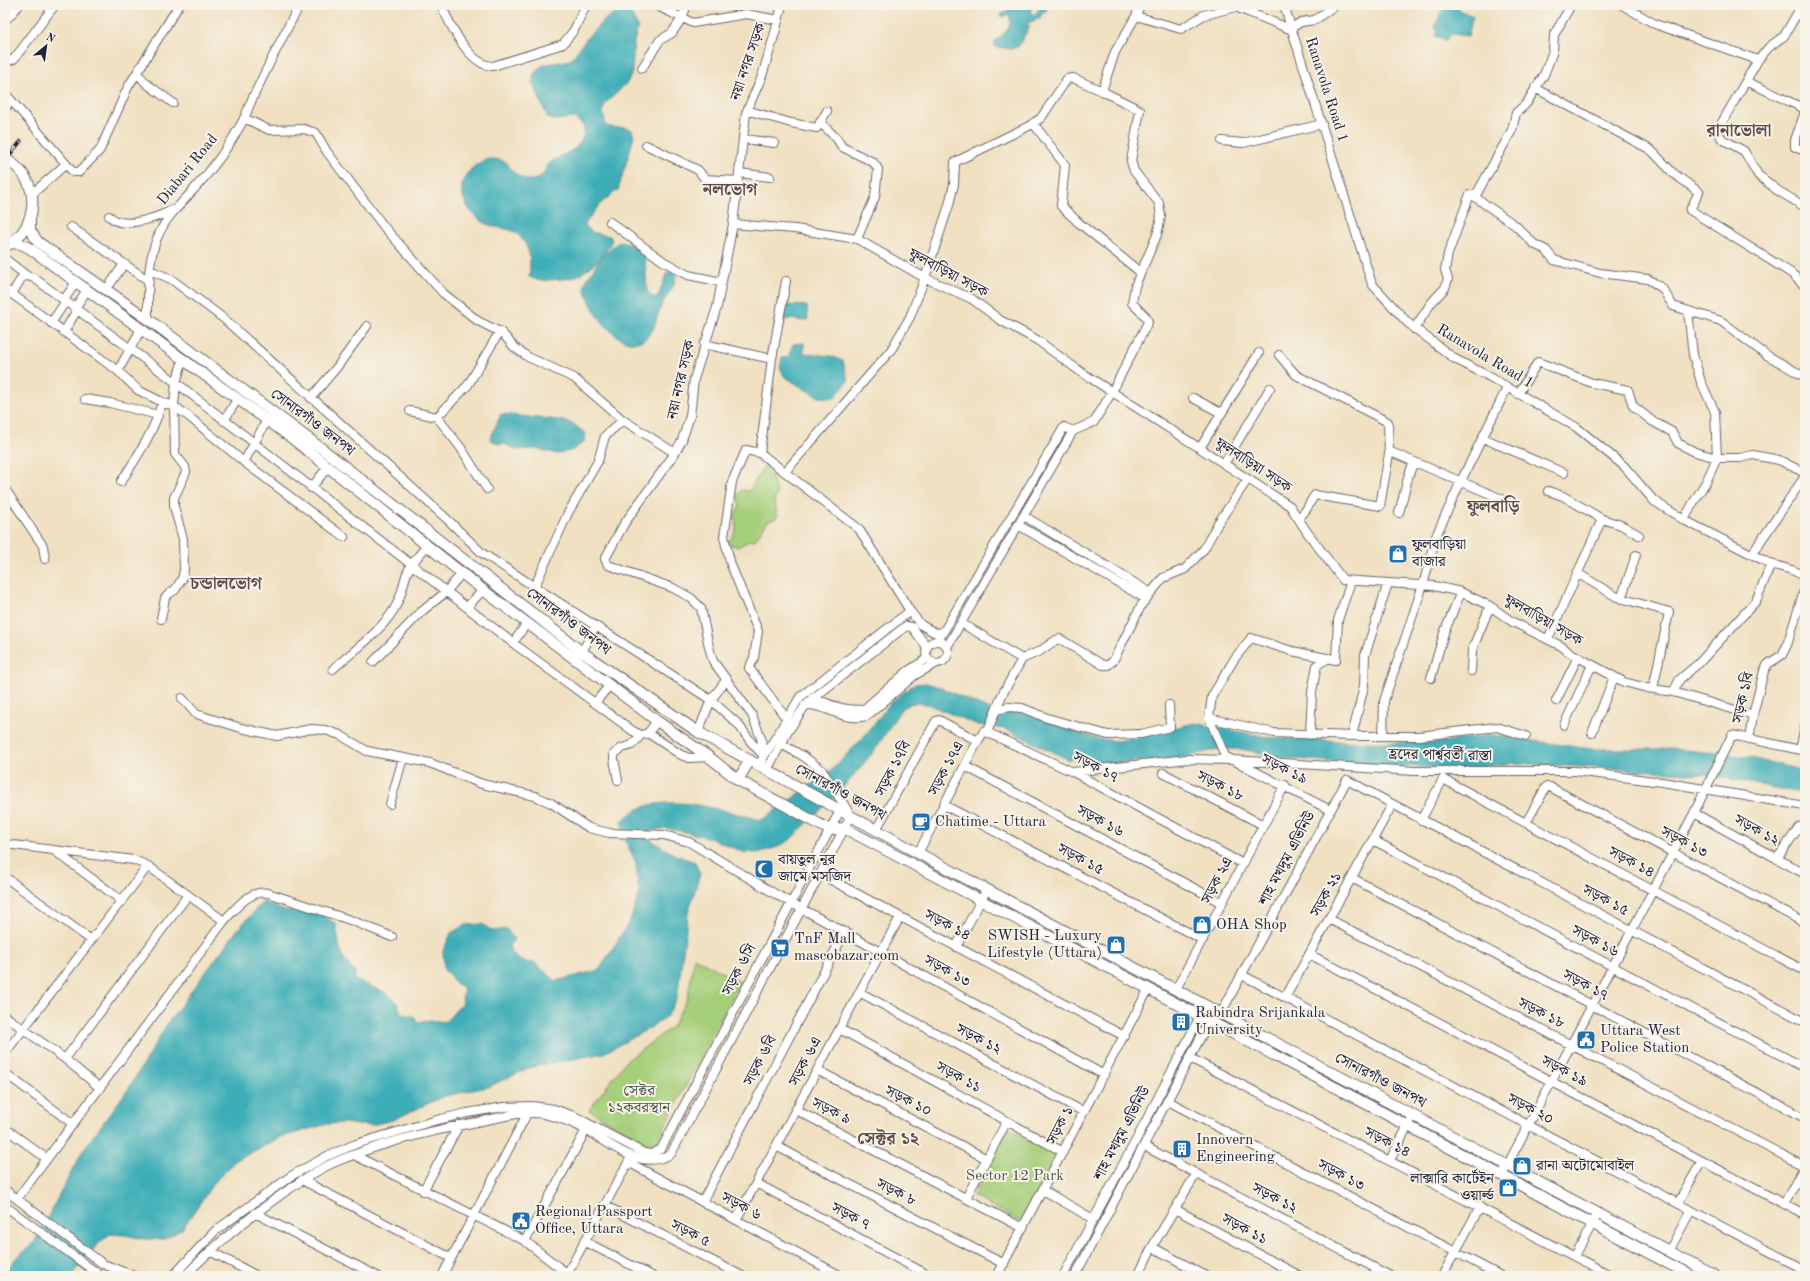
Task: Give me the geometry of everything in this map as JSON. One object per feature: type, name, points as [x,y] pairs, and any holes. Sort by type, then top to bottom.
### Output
[{"type":"main road","name":"সোনারগাঁও জনপথ","points":[[5,158],[21,171],[28,182],[32,194],[33,208],[30,221],[30,230],[38,242],[148,319],[186,354],[238,398],[328,467],[483,590],[609,686],[709,757],[738,780],[830,830],[844,828],[1292,1064],[1508,1165],[1716,1276]]},
{"type":"main road","name":"সোনারগাঁও জনপথ","points":[[8,245],[22,233],[30,221]]},
{"type":"main road","name":"সোনারগাঁও জনপথ","points":[[8,245],[21,244],[29,248],[142,329],[186,354],[321,448],[582,652],[698,732],[839,807],[851,816],[918,853],[1297,1054],[1502,1175],[1692,1276]]},
{"type":"main road","points":[[738,780],[750,760]]},
{"type":"main road","points":[[1292,1064],[1297,1054]]},
{"type":"street","points":[[5,21],[19,5]]},
{"type":"street","points":[[5,62],[14,59],[55,5]]},
{"type":"street","points":[[5,93],[73,172],[79,172],[95,158],[104,144],[128,86],[179,5]]},
{"type":"street","name":"Diabari Road","points":[[148,319],[150,270],[155,245],[166,220],[176,207],[195,189],[216,162],[244,118],[287,28],[300,5]]},
{"type":"street","points":[[441,5],[460,41],[473,56],[485,65],[493,66],[563,44],[574,30],[586,5]]},
{"type":"street","points":[[655,5],[693,23],[746,14],[778,20]]},
{"type":"street","points":[[642,68],[660,40],[672,33],[682,18],[687,5]]},
{"type":"street","name":"নয়া নগর সড়ক","points":[[764,756],[761,738],[752,715],[713,661],[700,608],[691,598],[673,588],[608,565],[605,559],[624,524],[675,453],[682,440],[690,416],[694,379],[717,307],[733,224],[746,113],[762,76],[782,5]]},
{"type":"street","points":[[1102,91],[1116,52],[1136,16],[1140,5]]},
{"type":"street","name":"Ranavola Road 1","points":[[1284,5],[1290,29],[1322,124],[1372,284],[1414,329],[1454,359],[1490,377],[1576,428],[1624,466],[1654,501],[1684,520],[1771,564],[1792,570],[1805,576]]},
{"type":"street","points":[[1136,16],[1182,29],[1204,15],[1236,7],[1290,29],[1301,22],[1314,20],[1335,5]]},
{"type":"street","points":[[1475,197],[1512,130],[1516,113],[1526,104],[1544,75],[1553,51],[1554,35],[1571,5]]},
{"type":"street","points":[[1622,5],[1655,24],[1758,60]]},
{"type":"street","points":[[1802,10],[1784,36],[1769,47],[1758,60],[1717,130],[1722,139],[1744,151],[1758,175],[1777,190],[1805,207]]},
{"type":"street","points":[[137,73],[147,84],[173,102]]},
{"type":"street","points":[[786,472],[891,350],[910,317],[925,278],[949,205],[954,184],[955,162],[1041,118],[1068,79],[1073,78],[1140,110],[1131,162],[1134,171],[1159,203],[1160,225],[1140,272],[1135,286],[1132,303],[1146,317],[1148,322],[1112,392],[1094,422],[1073,431],[947,647],[948,650],[946,658],[915,675],[867,716],[858,718],[844,717],[813,705],[805,705]]},
{"type":"street","points":[[1746,81],[1805,109]]},
{"type":"street","points":[[1535,88],[1651,150],[1673,173],[1699,192],[1690,210],[1791,273],[1805,286]]},
{"type":"street","points":[[5,109],[11,100]]},
{"type":"street","points":[[750,110],[792,123],[817,128],[828,110]]},
{"type":"street","points":[[1805,112],[1795,140],[1796,147],[1805,151]]},
{"type":"street","points":[[244,118],[269,130],[304,129],[316,133],[327,152],[385,228],[443,294],[478,321],[500,331],[514,347],[528,357],[574,378],[623,420],[675,453]]},
{"type":"street","points":[[820,122],[837,139],[842,147],[873,162],[878,169],[875,197],[857,239]]},
{"type":"street","points":[[1033,123],[1065,165],[1061,206],[1079,223],[1140,272]]},
{"type":"street","points":[[1222,141],[1243,143],[1322,124]]},
{"type":"street","points":[[744,139],[774,143]]},
{"type":"street","points":[[646,145],[698,170],[705,179],[770,177]]},
{"type":"street","points":[[32,194],[66,164]]},
{"type":"street","points":[[1414,329],[1432,302],[1445,288],[1448,279],[1445,270],[1448,254],[1470,194],[1516,226],[1534,244],[1546,250],[1554,260],[1600,273],[1648,279],[1662,288],[1673,306],[1721,321],[1765,354],[1805,377]]},
{"type":"street","points":[[108,216],[119,222],[141,221],[165,214],[176,207]]},
{"type":"street","points":[[610,222],[663,261],[688,275],[722,282]]},
{"type":"street","name":"ফুলবাড়িয়া সড়ক","points":[[733,224],[795,229],[857,239],[925,278],[972,299],[1000,320],[1037,340],[1112,392],[1290,506],[1343,580],[1423,585],[1461,592],[1490,606],[1511,621],[1548,639],[1624,682],[1673,692],[1753,715]]},
{"type":"street","points":[[71,227],[149,281]]},
{"type":"street","points":[[5,259],[27,276],[34,278],[176,383],[513,644],[633,731],[645,734],[689,758],[709,757]]},
{"type":"street","points":[[106,290],[124,264]]},
{"type":"street","points":[[150,270],[171,279],[223,318],[448,520],[482,553],[534,588],[711,700],[738,724],[751,742],[764,756]]},
{"type":"street","points":[[12,294],[22,277],[27,276]]},
{"type":"street","points":[[760,453],[772,359],[786,281]]},
{"type":"street","points":[[52,323],[76,282]]},
{"type":"street","points":[[5,289],[118,371],[138,390],[162,402],[174,406],[244,462],[344,537]]},
{"type":"street","points":[[64,332],[87,290]]},
{"type":"street","points":[[1684,520],[1694,500],[1707,480],[1717,458],[1715,412],[1701,382],[1693,355],[1688,311]]},
{"type":"street","points":[[311,398],[337,367],[367,326]]},
{"type":"street","points":[[118,371],[142,329]]},
{"type":"street","points":[[437,417],[468,385],[500,331]]},
{"type":"street","points":[[704,344],[772,359]]},
{"type":"street","points":[[1200,448],[1259,353]]},
{"type":"street","points":[[161,619],[165,598],[175,590],[182,579],[184,570],[183,539],[174,507],[174,498],[186,469],[175,454],[174,406],[176,383],[186,354]]},
{"type":"street","points":[[1279,355],[1296,375],[1388,422],[1389,454],[1380,506],[1315,495],[1310,502],[1307,511],[1298,518]]},
{"type":"street","points":[[1518,394],[1538,362],[1592,383],[1628,390],[1633,406],[1652,421],[1672,432],[1678,443],[1695,452],[1717,458],[1740,458],[1753,455],[1779,460],[1805,473]]},
{"type":"street","points":[[1224,464],[1270,388]]},
{"type":"street","points":[[1383,736],[1384,701],[1423,585],[1436,536],[1507,388]]},
{"type":"street","points":[[224,421],[238,398]]},
{"type":"street","points":[[1193,398],[1221,413]]},
{"type":"street","points":[[85,399],[110,403],[158,415]]},
{"type":"street","points":[[121,482],[147,440],[162,402]]},
{"type":"street","points":[[410,411],[437,417],[461,448],[487,489]]},
{"type":"street","points":[[244,462],[267,420]]},
{"type":"street","points":[[534,588],[568,513],[598,462],[605,436],[623,420]]},
{"type":"street","points":[[938,641],[1064,427],[1073,431]]},
{"type":"street","points":[[1483,438],[1564,473]]},
{"type":"street","points":[[786,718],[749,668],[754,658],[758,631],[731,565],[724,537],[732,482],[746,450],[760,453],[859,529],[910,611],[921,625],[936,633],[943,632]]},
{"type":"street","points":[[1389,454],[1391,452],[1502,499]]},
{"type":"street","points":[[1399,513],[1409,474],[1414,462]]},
{"type":"street","points":[[311,488],[328,467]]},
{"type":"street","points":[[1752,554],[1805,476]]},
{"type":"street","points":[[978,741],[986,730],[1002,695],[1022,659],[1040,651],[1056,640],[1060,639],[1103,665],[1108,665],[1113,661],[1149,596],[1163,578],[1185,569],[1204,549],[1218,523],[1248,479]]},
{"type":"street","points":[[5,489],[43,546],[45,560]]},
{"type":"street","points":[[1548,491],[1563,496],[1602,519],[1621,524],[1639,535]]},
{"type":"street","points":[[1024,516],[1149,596]]},
{"type":"street","points":[[1548,639],[1602,519]]},
{"type":"street","points":[[1018,525],[1149,596]]},
{"type":"street","points":[[333,669],[379,629],[393,612],[401,596],[411,565],[427,546]]},
{"type":"street","points":[[1621,598],[1636,555]]},
{"type":"street","points":[[1673,692],[1680,680],[1699,663],[1756,601],[1771,564]]},
{"type":"street","points":[[374,662],[421,612],[446,592],[462,573]]},
{"type":"street","points":[[1577,573],[1621,598],[1669,612],[1653,689]]},
{"type":"street","points":[[1351,581],[1338,620],[1336,660],[1292,651],[1251,638],[1234,658],[1212,696],[1209,718],[1274,733],[1352,736],[1419,736],[1497,728],[1526,736]]},
{"type":"street","points":[[1352,736],[1364,686],[1366,655],[1388,583]]},
{"type":"street","name":"সড়ক ১বি","points":[[1749,739],[1753,715],[1764,671],[1768,664],[1782,655],[1787,645],[1805,588]]},
{"type":"street","points":[[467,607],[483,590]]},
{"type":"street","points":[[1431,678],[1444,633],[1461,592]]},
{"type":"street","points":[[1471,671],[1472,650],[1490,606]]},
{"type":"street","points":[[763,767],[764,756],[800,697],[910,611]]},
{"type":"street","points":[[513,644],[527,623]]},
{"type":"street","points":[[961,623],[1022,659]]},
{"type":"street","points":[[763,767],[781,744],[805,705],[812,698],[906,626],[912,627],[926,648],[928,658],[936,663]]},
{"type":"street","points":[[582,652],[595,627]]},
{"type":"street","points":[[926,648],[931,642],[938,641],[947,647]]},
{"type":"street","points":[[1556,700],[1578,657]]},
{"type":"street","points":[[812,698],[839,707],[857,710],[864,709],[908,671],[928,658]]},
{"type":"street","points":[[1310,735],[1312,692],[1317,665],[1329,658]]},
{"type":"street","points":[[1564,726],[1592,665]]},
{"type":"street","points":[[1592,733],[1614,677]]},
{"type":"street","points":[[698,732],[711,700],[727,680]]},
{"type":"street","points":[[595,703],[609,686]]},
{"type":"street","name":"সড়ক ১৩","points":[[182,698],[196,714],[241,728],[277,736],[311,729],[325,730],[340,735],[367,751],[430,763],[497,788],[536,796],[551,803],[589,828],[609,833],[664,835],[689,842],[791,903],[1104,1075]]},
{"type":"street","points":[[995,711],[1009,707],[1022,708],[1047,718],[1108,735],[1127,736],[1170,727],[1169,705]]},
{"type":"street","name":"সড়ক ১৯","points":[[1209,718],[1225,756],[1330,810]]},
{"type":"street","name":"সড়ক ১৭বি","points":[[876,830],[936,721],[939,720],[978,741]]},
{"type":"street","points":[[618,780],[614,754],[622,748],[632,745],[657,721]]},
{"type":"street","points":[[1502,1175],[1694,813],[1732,735],[1803,750],[1805,727]]},
{"type":"street","name":"সড়ক ১৭","points":[[986,730],[1073,772],[1243,864]]},
{"type":"street","name":"সড়ক ১৭এ","points":[[918,853],[966,766],[978,741]]},
{"type":"street","points":[[781,744],[803,756],[822,770],[837,796],[839,807]]},
{"type":"street","points":[[390,804],[403,758]]},
{"type":"street","name":"হ্রদের পার্শ্ববর্তী রাস্তা","points":[[1073,772],[1187,759],[1233,760],[1414,771],[1575,771],[1707,787],[1805,806]]},
{"type":"street","name":"সড়ক ১৬","points":[[966,766],[1222,903]]},
{"type":"street","name":"সড়ক ১৮","points":[[1163,773],[1263,825]]},
{"type":"street","name":"সড়ক ১৪","points":[[1421,820],[1443,779],[1805,971]]},
{"type":"street","name":"সড়ক ১৫","points":[[1345,781],[1349,781],[1805,1022]]},
{"type":"street","name":"শাহ মখদুম এভিনিউ","points":[[1075,1276],[1210,1020],[1218,1012],[1242,975],[1345,781]]},
{"type":"street","name":"সড়ক ২এ","points":[[1176,989],[1284,785]]},
{"type":"street","name":"সড়ক ১৩","points":[[1526,823],[1546,787],[1550,787],[1805,923]]},
{"type":"street","name":"সড়ক ১৫","points":[[944,805],[1202,940]]},
{"type":"street","name":"সড়ক ২১","points":[[1285,998],[1392,805]]},
{"type":"street","name":"সড়ক ৬সি","points":[[657,1155],[830,830],[839,807]]},
{"type":"street","name":"সড়ক ১২","points":[[1694,813],[1805,874]]},
{"type":"street","name":"সড়ক ৬সি","points":[[657,1155],[671,1154],[851,816]]},
{"type":"street","points":[[1777,859],[1802,826]]},
{"type":"street","name":"সড়ক ১৬","points":[[1373,840],[1805,1068]]},
{"type":"street","points":[[5,844],[134,860],[148,866],[188,895],[98,1015]]},
{"type":"street","points":[[54,850],[122,901]]},
{"type":"street","points":[[5,1053],[148,866]]},
{"type":"street","name":"সড়ক ১৪","points":[[820,874],[1124,1036]]},
{"type":"street","points":[[5,877],[91,940]]},
{"type":"street","name":"সড়ক ১৭","points":[[1352,878],[1805,1118]]},
{"type":"street","points":[[956,947],[987,890]]},
{"type":"street","points":[[16,1214],[20,1202],[47,1159],[224,921],[240,905],[260,892],[319,909],[392,937]]},
{"type":"street","points":[[67,1056],[188,895],[224,921]]},
{"type":"street","name":"সড়ক ৬এ","points":[[736,1220],[900,917]]},
{"type":"street","name":"সড়ক ১৮","points":[[1329,919],[1805,1166]]},
{"type":"street","name":"সড়ক ৬বি","points":[[702,1202],[845,932]]},
{"type":"street","name":"সড়ক ১৯","points":[[1310,954],[1805,1216]]},
{"type":"street","name":"সড়ক ২০","points":[[1242,975],[1805,1270]]},
{"type":"street","name":"সড়ক ১","points":[[997,1276],[1149,988]]},
{"type":"street","name":"সড়ক ১২","points":[[859,992],[1084,1112]]},
{"type":"street","name":"শাহ মখদুম এভিনিউ","points":[[1063,1276],[1149,1116],[1206,1005]]},
{"type":"street","points":[[5,1016],[67,1056],[100,1088]]},
{"type":"street","name":"সড়ক ১১","points":[[840,1029],[1062,1152]]},
{"type":"street","name":"সড়ক ১৪","points":[[1190,1058],[1612,1276]]},
{"type":"street","name":"সড়ক ১০","points":[[817,1070],[987,1159]]},
{"type":"street","points":[[702,1072],[712,1077]]},
{"type":"street","points":[[5,1073],[73,1124]]},
{"type":"street","name":"সড়ক ১৩","points":[[1168,1101],[1501,1276]]},
{"type":"street","points":[[173,1276],[215,1231],[291,1176],[327,1156],[356,1144],[452,1116],[504,1107],[532,1106],[554,1109],[590,1124],[634,1149],[657,1155]]},
{"type":"street","name":"সড়ক ৯","points":[[796,1110],[1023,1228]]},
{"type":"street","points":[[185,1276],[210,1251],[255,1213],[302,1180],[332,1164],[354,1155],[412,1136],[458,1125],[527,1114],[543,1114],[563,1120],[586,1130],[630,1159],[657,1155]]},
{"type":"street","points":[[442,1276],[527,1114]]},
{"type":"street","points":[[1149,1116],[1158,1120]]},
{"type":"street","points":[[1390,1160],[1410,1120]]},
{"type":"street","points":[[966,1198],[1008,1121]]},
{"type":"street","points":[[424,1191],[458,1125]]},
{"type":"street","points":[[5,1128],[47,1159]]},
{"type":"street","points":[[525,1241],[586,1130]]},
{"type":"street","name":"সড়ক ৮","points":[[776,1146],[1004,1264]]},
{"type":"street","name":"সড়ক ১২","points":[[1144,1146],[1390,1276]]},
{"type":"street","points":[[354,1155],[525,1241],[565,1275],[630,1159]]},
{"type":"street","points":[[652,1175],[657,1155]]},
{"type":"street","name":"সড়ক ৬","points":[[630,1159],[652,1175],[841,1276]]},
{"type":"street","points":[[1678,1203],[1702,1161]]},
{"type":"street","points":[[1784,1204],[1805,1166]]},
{"type":"street","points":[[1138,1276],[1152,1247],[1196,1174]]},
{"type":"street","points":[[302,1180],[451,1258]]},
{"type":"street","name":"সড়ক ৭","points":[[756,1183],[930,1276]]},
{"type":"street","points":[[5,1190],[103,1264],[134,1276]]},
{"type":"street","points":[[1043,1190],[1093,1219]]},
{"type":"street","name":"সড়ক ৫","points":[[604,1205],[742,1276]]},
{"type":"street","points":[[1442,1276],[1480,1207]]},
{"type":"street","points":[[6,1208],[98,1275]]},
{"type":"street","name":"সড়ক ১১","points":[[1175,1209],[1300,1276]]},
{"type":"street","points":[[1098,1210],[1107,1215]]},
{"type":"street","points":[[1669,1251],[1691,1210]]},
{"type":"street","points":[[255,1213],[377,1276]]},
{"type":"street","points":[[1575,1256],[1598,1214]]},
{"type":"street","points":[[584,1241],[652,1276]]},
{"type":"street","points":[[1152,1247],[1206,1276]]},
{"type":"street","points":[[210,1251],[257,1276]]},
{"type":"green space","points":[[767,462],[771,464],[772,479],[777,493],[774,502],[778,516],[775,519],[768,521],[755,540],[750,540],[738,547],[729,544],[728,542],[734,535],[736,529],[734,515],[740,507],[738,496],[742,490],[749,491]]},
{"type":"green space","name":"সেক্টর ১২কবরস্থান","points":[[694,957],[740,982],[656,1143],[652,1146],[589,1110],[625,1062],[672,1027],[688,997]]},
{"type":"green space","name":"Sector 12 Park","points":[[1009,1128],[1059,1154],[1021,1222],[973,1196]]},
{"type":"water","points":[[1014,5],[1033,5],[1031,11],[1033,15],[1042,5],[1043,7],[1048,5],[1046,7],[1047,11],[1044,11],[1039,19],[1027,23],[1030,27],[1019,46],[1011,49],[996,47],[994,46],[995,41],[1007,30],[1010,23],[1009,15],[1006,15],[1005,17],[1001,15]]},
{"type":"water","points":[[1446,5],[1459,5],[1458,10],[1473,16],[1468,36],[1451,34],[1447,40],[1435,36],[1438,30],[1435,27],[1440,14]]},
{"type":"water","points":[[617,12],[631,13],[638,28],[634,41],[632,73],[627,83],[605,104],[603,112],[606,126],[631,129],[634,135],[618,190],[601,203],[585,225],[591,232],[610,236],[612,240],[610,246],[602,257],[586,271],[570,278],[540,281],[529,277],[529,252],[519,235],[516,232],[486,224],[475,216],[466,205],[462,192],[462,185],[466,175],[475,166],[484,160],[491,159],[507,163],[509,167],[521,178],[531,180],[536,179],[542,175],[551,162],[574,149],[582,141],[584,127],[575,118],[553,120],[548,118],[532,82],[534,74],[538,69],[547,64],[572,59],[586,39],[598,26],[604,20]]},
{"type":"water","points":[[620,242],[629,244],[643,251],[645,257],[647,291],[653,297],[656,297],[659,294],[667,273],[674,271],[676,274],[673,288],[663,302],[653,329],[645,338],[637,342],[629,342],[620,338],[605,325],[593,308],[584,288],[588,277],[598,262],[610,249]]},
{"type":"water","points":[[785,305],[807,306],[808,319],[803,321],[791,319],[783,320]]},
{"type":"water","points":[[804,343],[804,353],[830,356],[843,361],[848,381],[834,398],[819,397],[784,376],[780,367],[782,358],[788,357],[793,344]]},
{"type":"water","points":[[501,414],[559,420],[572,423],[586,434],[584,442],[573,450],[558,454],[537,449],[517,450],[505,444],[498,444],[490,439]]},
{"type":"water","points":[[926,683],[940,687],[998,714],[1007,711],[1016,711],[1099,739],[1116,741],[1194,723],[1273,738],[1357,742],[1436,743],[1492,735],[1591,749],[1671,749],[1718,753],[1751,758],[1805,771],[1805,794],[1705,774],[1515,763],[1472,768],[1390,766],[1284,758],[1240,749],[1218,749],[1187,757],[1122,763],[1093,762],[1067,759],[1005,729],[978,725],[927,704],[912,703],[901,709],[875,750],[842,789],[790,840],[778,847],[757,853],[743,852],[707,837],[694,834],[666,828],[650,831],[651,840],[675,855],[695,862],[700,874],[688,913],[677,998],[667,1016],[650,1028],[604,1053],[531,1067],[488,1087],[444,1096],[393,1120],[372,1125],[346,1123],[327,1124],[281,1137],[235,1161],[213,1184],[182,1229],[165,1239],[144,1239],[110,1234],[97,1245],[75,1271],[74,1276],[5,1276],[5,1273],[16,1258],[34,1243],[83,1150],[129,1088],[167,1024],[238,929],[263,902],[285,911],[313,909],[336,924],[341,950],[346,961],[355,972],[355,980],[384,992],[397,1002],[401,1013],[415,1017],[417,1022],[431,1020],[445,1022],[461,1005],[464,988],[455,983],[450,975],[444,970],[443,951],[451,933],[465,925],[482,924],[493,931],[507,929],[514,939],[509,946],[513,954],[522,961],[535,963],[556,981],[599,970],[631,919],[639,894],[636,863],[624,837],[622,821],[635,811],[651,805],[670,803],[709,807],[762,820],[829,772],[862,739],[892,701],[915,684]]},
{"type":"railway","points":[[5,161],[21,141]]},
{"type":"place","name":"ফুলবাড়িয়া বাজার","points":[[1398,554]]},
{"type":"place","name":"Chatime - Uttara","points":[[921,822]]},
{"type":"place","name":"বায়তুল নূর জামে মসজিদ","points":[[764,869]]},
{"type":"place","name":"OHA Shop","points":[[1202,925]]},
{"type":"place","name":"SWISH - Luxury Lifestyle (Uttara)","points":[[1116,945]]},
{"type":"place","name":"TnF Mall mascobazar.com","points":[[780,948]]},
{"type":"place","name":"Rabindra Srijankala University","points":[[1181,1022]]},
{"type":"place","name":"Uttara West Police Station","points":[[1586,1040]]},
{"type":"place","name":"Innovern Engineering","points":[[1182,1149]]},
{"type":"place","name":"রানা অটোমোবাইল","points":[[1522,1166]]},
{"type":"place","name":"লাক্সারি কার্টেইন ওয়ার্ল্ড","points":[[1508,1188]]},
{"type":"place","name":"Regional Passport Office, Uttara","points":[[521,1221]]},
{"type":"district","name":"রানাভোলা","points":[[1739,131]]},
{"type":"district","name":"নলভোগ","points":[[730,190]]},
{"type":"district","name":"ফুলবাড়ি","points":[[1493,507]]},
{"type":"district","name":"চন্ডালভোগ","points":[[226,584]]},
{"type":"district","name":"সেক্টর ১২","points":[[888,1139]]}]
